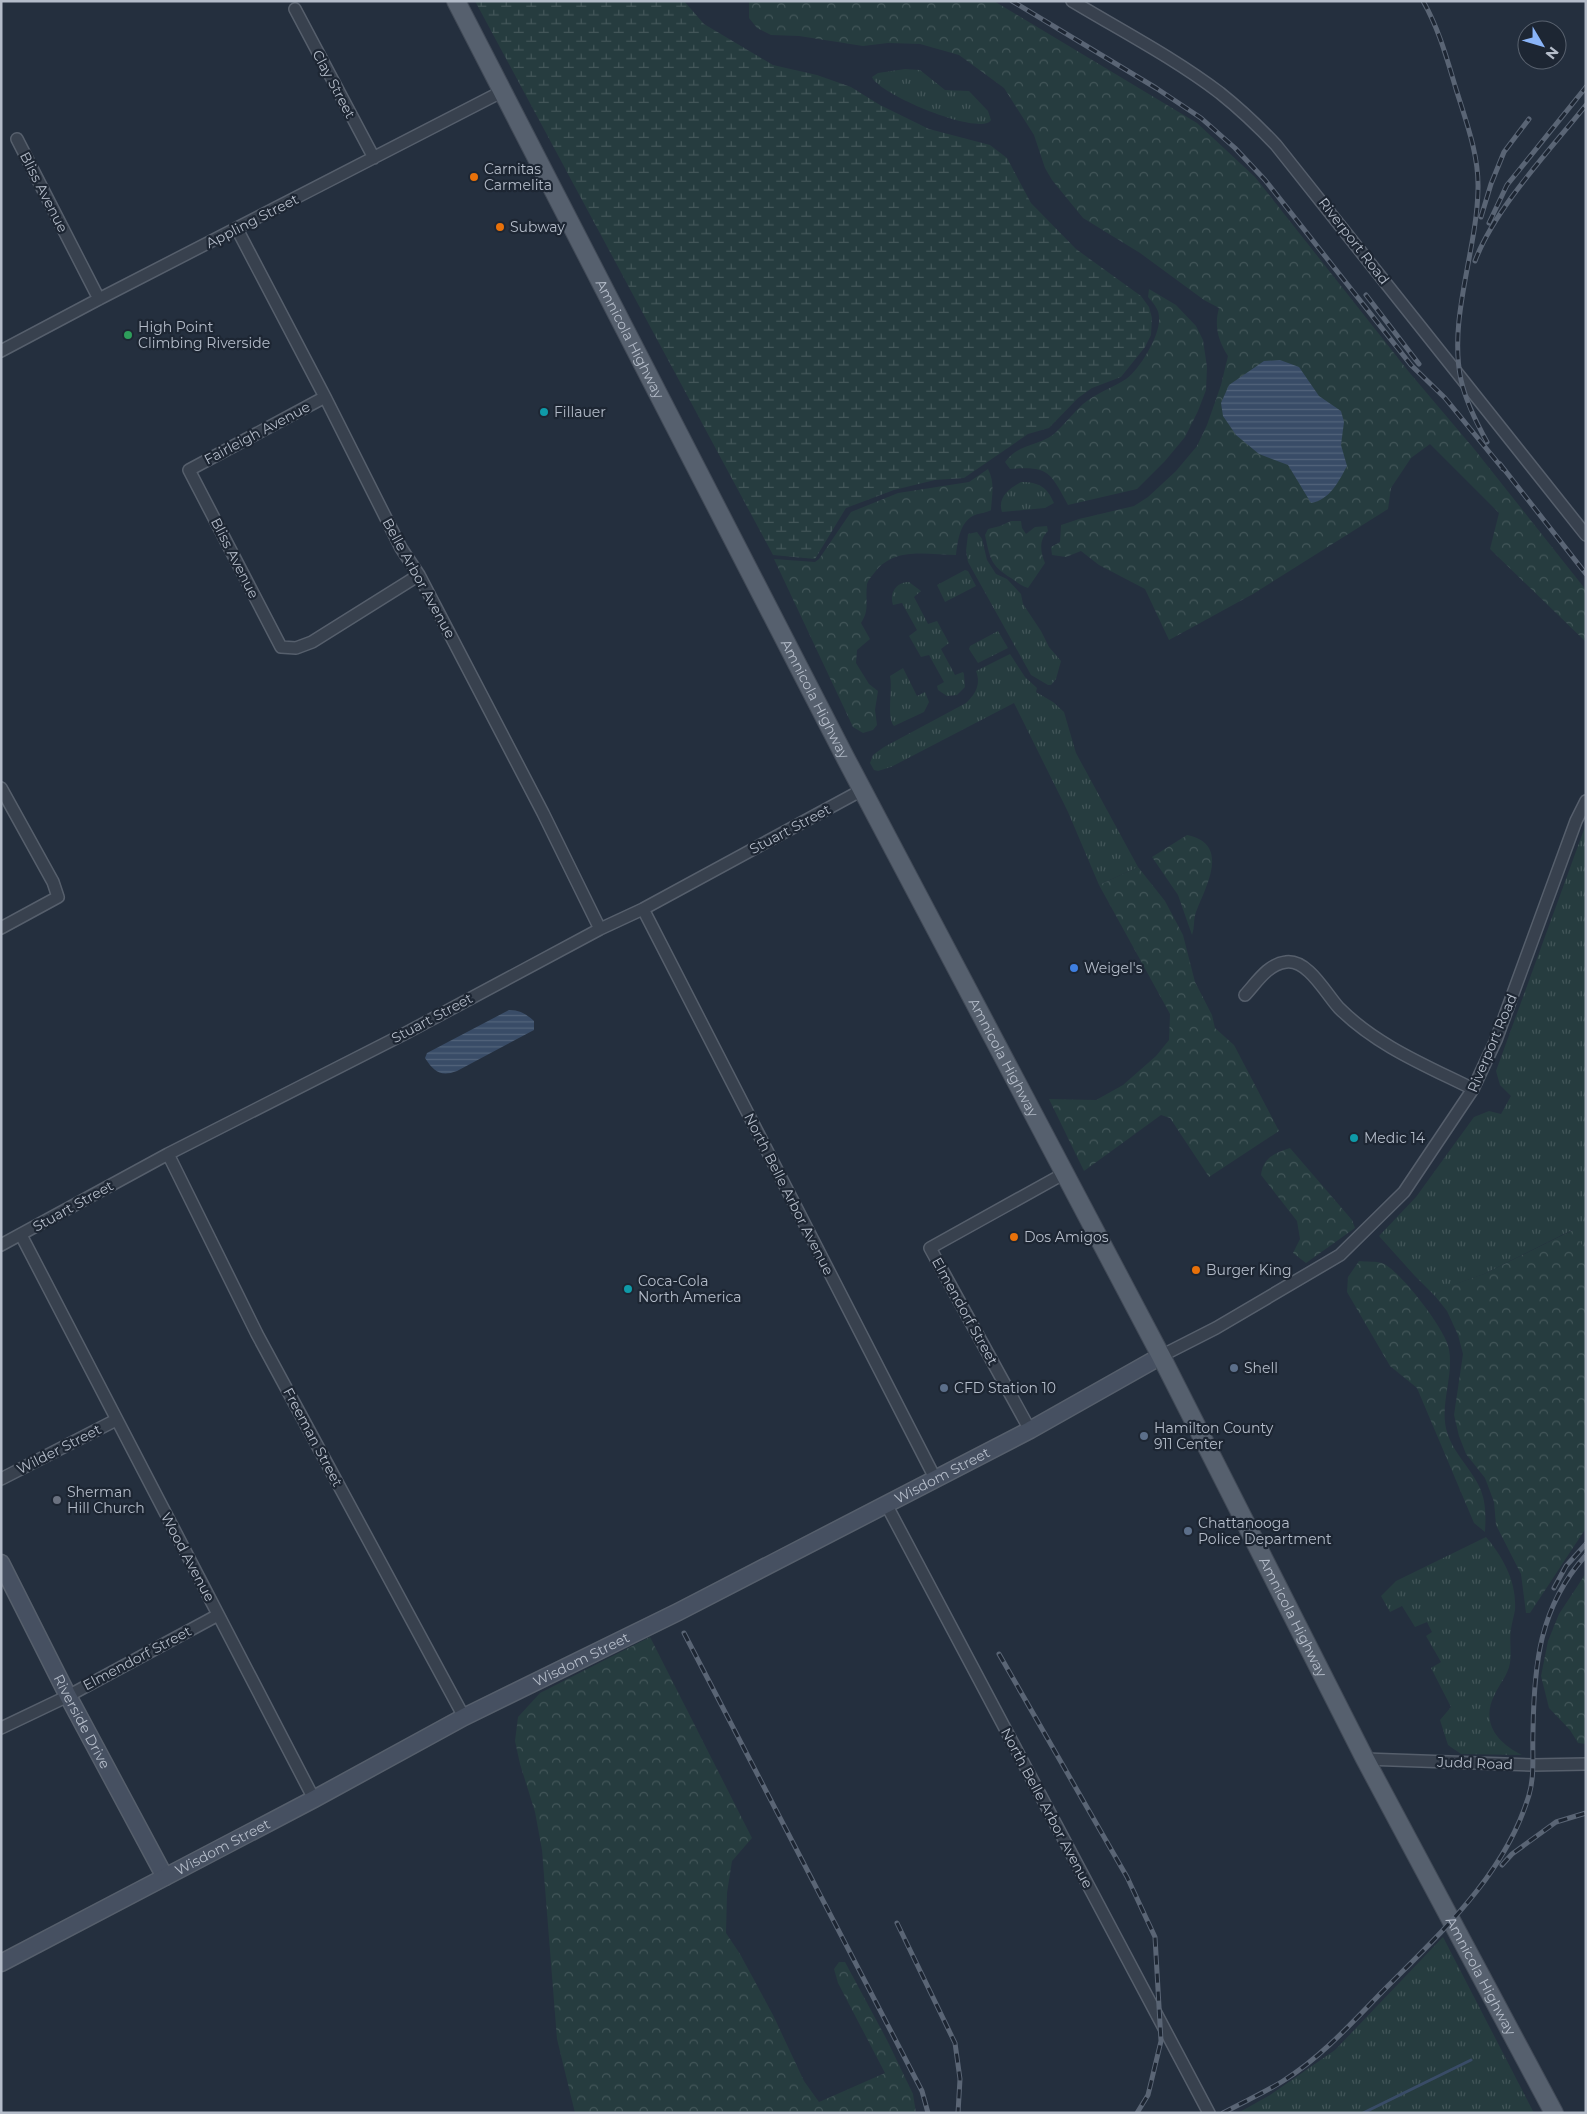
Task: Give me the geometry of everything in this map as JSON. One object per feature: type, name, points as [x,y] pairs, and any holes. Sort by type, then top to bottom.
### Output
[{"type":"main road","name":"Amnicola Highway","points":[[456,1],[862,790],[1161,1356],[1365,1759],[1554,2113]]},
{"type":"street","name":"Riverport Road","points":[[1072,1],[1175,62],[1220,93],[1252,120],[1276,145],[1586,535]]},
{"type":"street","name":"Clay Street","points":[[295,9],[374,158]]},
{"type":"street","name":"Appling Street","points":[[1,351],[503,91]]},
{"type":"street","name":"Bliss Avenue","points":[[17,139],[99,299]]},
{"type":"street","name":"Belle Arbor Avenue","points":[[236,229],[325,397],[401,548],[419,575],[543,813],[600,929]]},
{"type":"street","name":"Fairleigh Avenue","points":[[189,470],[325,397]]},
{"type":"street","name":"Bliss Avenue","points":[[189,470],[281,647],[296,648],[312,642],[419,575]]},
{"type":"street","points":[[1,788],[53,882],[58,897],[1,928]]},
{"type":"street","name":"Stuart Street","points":[[1,1245],[168,1154],[406,1033],[600,929],[643,909],[862,790]]},
{"type":"street","name":"Riverport Road","points":[[1161,1356],[1216,1328],[1340,1255],[1404,1192],[1474,1089],[1496,1040],[1576,821],[1586,801]]},
{"type":"street","name":"North Belle Arbor Avenue","points":[[643,909],[935,1478]]},
{"type":"street","points":[[1245,994],[1269,968],[1287,961],[1307,968],[1340,1008],[1382,1043],[1474,1089]]},
{"type":"street","name":"Freeman Street","points":[[168,1154],[257,1334],[464,1716]]},
{"type":"street","name":"Elmendorf Street","points":[[1030,1430],[930,1248],[1065,1173]]},
{"type":"street","name":"Wood Avenue","points":[[21,1235],[314,1798]]},
{"type":"street","name":"Wisdom Street","points":[[1,1963],[314,1798],[464,1716],[678,1612],[1030,1430],[1161,1356]]},
{"type":"street","name":"Wilder Street","points":[[1,1479],[116,1420]]},
{"type":"street","name":"North Belle Arbor Avenue","points":[[886,1504],[1209,2113]]},
{"type":"street","name":"Riverside Drive","points":[[1,1563],[68,1696],[165,1877]]},
{"type":"street","name":"Elmendorf Street","points":[[1,1728],[68,1696],[218,1615]]},
{"type":"street","name":"Judd Road","points":[[1365,1759],[1586,1764]]},
{"type":"green space","points":[[475,1],[684,1],[704,24],[773,65],[817,75],[851,87],[880,105],[929,129],[990,145],[1007,158],[1031,203],[1076,249],[1141,296],[1149,307],[1152,318],[1151,335],[1145,347],[1121,377],[1092,388],[1078,398],[1049,428],[1028,434],[964,478],[935,480],[894,490],[846,508],[815,559],[773,555]]},
{"type":"green space","points":[[749,1],[994,1],[1197,123],[1255,177],[1409,372],[1475,450],[1586,590],[1586,642],[1490,549],[1499,513],[1430,444],[1411,458],[1391,488],[1388,509],[1253,594],[1169,640],[1145,589],[1099,565],[1081,551],[1066,557],[1052,555],[1051,547],[1060,542],[1061,525],[1134,506],[1148,497],[1176,471],[1197,446],[1207,425],[1221,385],[1228,356],[1218,333],[1219,308],[1204,300],[1140,253],[1083,218],[1052,180],[1045,168],[1034,135],[1004,88],[959,55],[920,44],[888,43],[863,46],[799,36],[771,35],[757,28],[749,18]]},
{"type":"green space","points":[[905,69],[920,70],[945,90],[969,91],[988,111],[991,120],[984,124],[970,123],[931,112],[892,94],[879,85],[872,77],[878,73]]},
{"type":"green space","points":[[1149,289],[1176,305],[1196,326],[1203,340],[1207,367],[1206,390],[1185,437],[1165,461],[1137,489],[1068,505],[1057,485],[1047,474],[1041,470],[1010,469],[1005,462],[1016,451],[1054,434],[1083,404],[1132,374],[1148,351],[1159,324],[1158,311],[1148,297]]},
{"type":"green space","points":[[988,469],[992,484],[991,510],[975,515],[966,522],[961,532],[956,555],[912,554],[892,558],[875,572],[868,582],[866,609],[861,623],[870,639],[857,650],[856,663],[869,684],[878,691],[875,710],[877,725],[873,730],[863,733],[853,727],[774,559],[815,562],[851,512],[898,493],[969,482]]},
{"type":"green space","points":[[1021,482],[1038,484],[1045,489],[1054,503],[1045,508],[1002,512],[1001,502],[1003,497],[1009,490]]},
{"type":"green space","points":[[1011,521],[1021,521],[1022,528],[1026,534],[1035,527],[1047,526],[1048,531],[1043,538],[1041,546],[1045,563],[1028,588],[1019,584],[999,569],[992,560],[988,550],[985,535],[988,529]]},
{"type":"green space","points":[[977,532],[982,539],[987,560],[996,574],[1007,579],[1021,594],[1023,604],[1049,647],[1061,661],[1056,679],[1051,685],[1031,675],[968,562],[966,551],[968,534]]},
{"type":"green space","points":[[965,570],[968,571],[976,586],[945,602],[937,585]]},
{"type":"green space","points":[[904,582],[909,582],[921,591],[914,597],[928,624],[937,621],[949,643],[941,649],[955,675],[963,672],[964,674],[965,687],[957,695],[947,696],[938,690],[937,686],[944,682],[929,655],[921,657],[909,636],[917,630],[902,603],[893,605],[892,596],[897,586]]},
{"type":"green space","points":[[998,631],[1008,648],[978,663],[969,649],[970,646]]},
{"type":"green space","points":[[1010,654],[1025,677],[1037,688],[1036,692],[1053,702],[1064,712],[1076,753],[1138,867],[1099,885],[1068,812],[1014,703],[891,767],[878,771],[874,770],[870,763],[873,755],[884,747],[966,703],[977,689],[976,671]]},
{"type":"green space","points":[[903,668],[917,696],[925,692],[929,702],[924,712],[894,726],[890,716],[890,676]]},
{"type":"green space","points":[[1586,824],[1586,1252],[1572,1230],[1484,1274],[1445,1288],[1435,1296],[1379,1236],[1416,1197],[1474,1117],[1489,1111],[1501,1114],[1511,1096],[1500,1085],[1496,1071]]},
{"type":"green space","points":[[1187,835],[1200,840],[1208,847],[1212,856],[1209,879],[1195,915],[1192,935],[1178,895],[1152,857]]},
{"type":"green space","points":[[1138,867],[1165,901],[1183,935],[1195,982],[1212,1015],[1215,1028],[1234,1045],[1279,1131],[1209,1177],[1170,1118],[1161,1115],[1084,1171],[1049,1099],[1096,1100],[1123,1085],[1156,1056],[1169,1040],[1170,1014],[1099,885]]},
{"type":"green space","points":[[1290,1148],[1352,1220],[1355,1228],[1306,1263],[1293,1253],[1300,1239],[1297,1221],[1261,1175],[1264,1164],[1270,1157]]},
{"type":"green space","points":[[1573,1230],[1586,1252],[1586,1528],[1530,1613],[1526,1613],[1521,1574],[1496,1525],[1494,1502],[1485,1478],[1466,1454],[1459,1436],[1454,1415],[1463,1354],[1458,1335],[1447,1311],[1435,1296],[1444,1288],[1484,1274]]},
{"type":"green space","points":[[1359,1261],[1382,1263],[1399,1276],[1421,1301],[1446,1340],[1450,1359],[1445,1401],[1447,1432],[1453,1446],[1474,1477],[1483,1495],[1485,1532],[1474,1523],[1417,1388],[1390,1366],[1347,1292],[1348,1277]]},
{"type":"green space","points":[[1486,1537],[1508,1570],[1515,1600],[1510,1633],[1510,1663],[1508,1671],[1491,1704],[1490,1722],[1499,1738],[1522,1755],[1461,1754],[1448,1745],[1440,1720],[1451,1707],[1431,1668],[1441,1662],[1426,1636],[1432,1632],[1427,1622],[1415,1627],[1402,1606],[1390,1612],[1381,1596],[1396,1581]]},
{"type":"green space","points":[[1586,1573],[1586,1744],[1578,1743],[1570,1730],[1549,1708],[1541,1676],[1548,1641],[1559,1614]]},
{"type":"green space","points":[[650,1637],[752,1838],[732,1861],[727,1893],[726,1933],[740,1954],[773,2015],[804,2081],[819,2102],[885,2073],[838,1983],[834,1969],[839,1962],[845,1962],[887,2040],[913,2094],[916,2113],[575,2113],[557,2039],[542,1850],[535,1812],[515,1741],[518,1717],[540,1693]]},
{"type":"green space","points":[[1443,1937],[1534,2113],[1238,2113],[1270,2095],[1335,2050]]},
{"type":"water","points":[[1280,360],[1299,367],[1319,396],[1341,411],[1344,422],[1341,445],[1347,466],[1329,494],[1311,503],[1288,465],[1259,454],[1236,435],[1223,416],[1221,403],[1229,385],[1264,361]]},
{"type":"water","points":[[509,1010],[525,1014],[534,1021],[534,1030],[451,1073],[438,1072],[425,1058],[427,1053]]},
{"type":"waterway","points":[[1363,2113],[1471,2060]]},
{"type":"railway","points":[[1012,1],[1156,88],[1201,118],[1235,148],[1265,180],[1411,365],[1445,398],[1503,469]]},
{"type":"railway","points":[[1423,1],[1434,22],[1446,55],[1468,126],[1478,176],[1473,236],[1460,309],[1458,357],[1461,380],[1466,396],[1487,442]]},
{"type":"railway","points":[[1489,223],[1507,185],[1586,87]]},
{"type":"railway","points":[[1475,261],[1484,241],[1509,200],[1586,105]]},
{"type":"railway","points":[[1481,217],[1491,184],[1504,152],[1529,119]]},
{"type":"railway","points":[[1366,295],[1419,364]]},
{"type":"railway","points":[[1500,464],[1586,574]]},
{"type":"railway","points":[[1554,1588],[1566,1566],[1586,1544]]},
{"type":"railway","points":[[1223,2113],[1268,2090],[1297,2072],[1335,2040],[1447,1926],[1487,1878],[1504,1852],[1518,1824],[1531,1787],[1535,1683],[1542,1638],[1558,1595],[1570,1575],[1586,1555]]},
{"type":"railway","points":[[684,1633],[922,2091],[928,2113]]},
{"type":"railway","points":[[999,1654],[1127,1877],[1155,1937],[1161,2041],[1148,2095],[1137,2113]]},
{"type":"railway","points":[[1502,1865],[1512,1854],[1556,1822],[1586,1813]]},
{"type":"railway","points":[[897,1923],[955,2043],[960,2079],[958,2113]]},
{"type":"place","name":"Carnitas Carmelita","points":[[474,177]]},
{"type":"place","name":"Subway","points":[[500,227]]},
{"type":"place","name":"High Point Climbing Riverside","points":[[128,335]]},
{"type":"place","name":"Fillauer","points":[[544,412]]},
{"type":"place","name":"Weigel's","points":[[1074,968]]},
{"type":"place","name":"Medic 14","points":[[1354,1138]]},
{"type":"place","name":"Dos Amigos","points":[[1014,1237]]},
{"type":"place","name":"Burger King","points":[[1196,1270]]},
{"type":"place","name":"Coca-Cola North America","points":[[628,1289]]},
{"type":"place","name":"Shell","points":[[1234,1368]]},
{"type":"place","name":"CFD Station 10","points":[[944,1388]]},
{"type":"place","name":"Hamilton County 911 Center","points":[[1144,1436]]},
{"type":"place","name":"Sherman Hill Church","points":[[57,1500]]},
{"type":"place","name":"Chattanooga Police Department","points":[[1188,1531]]}]
